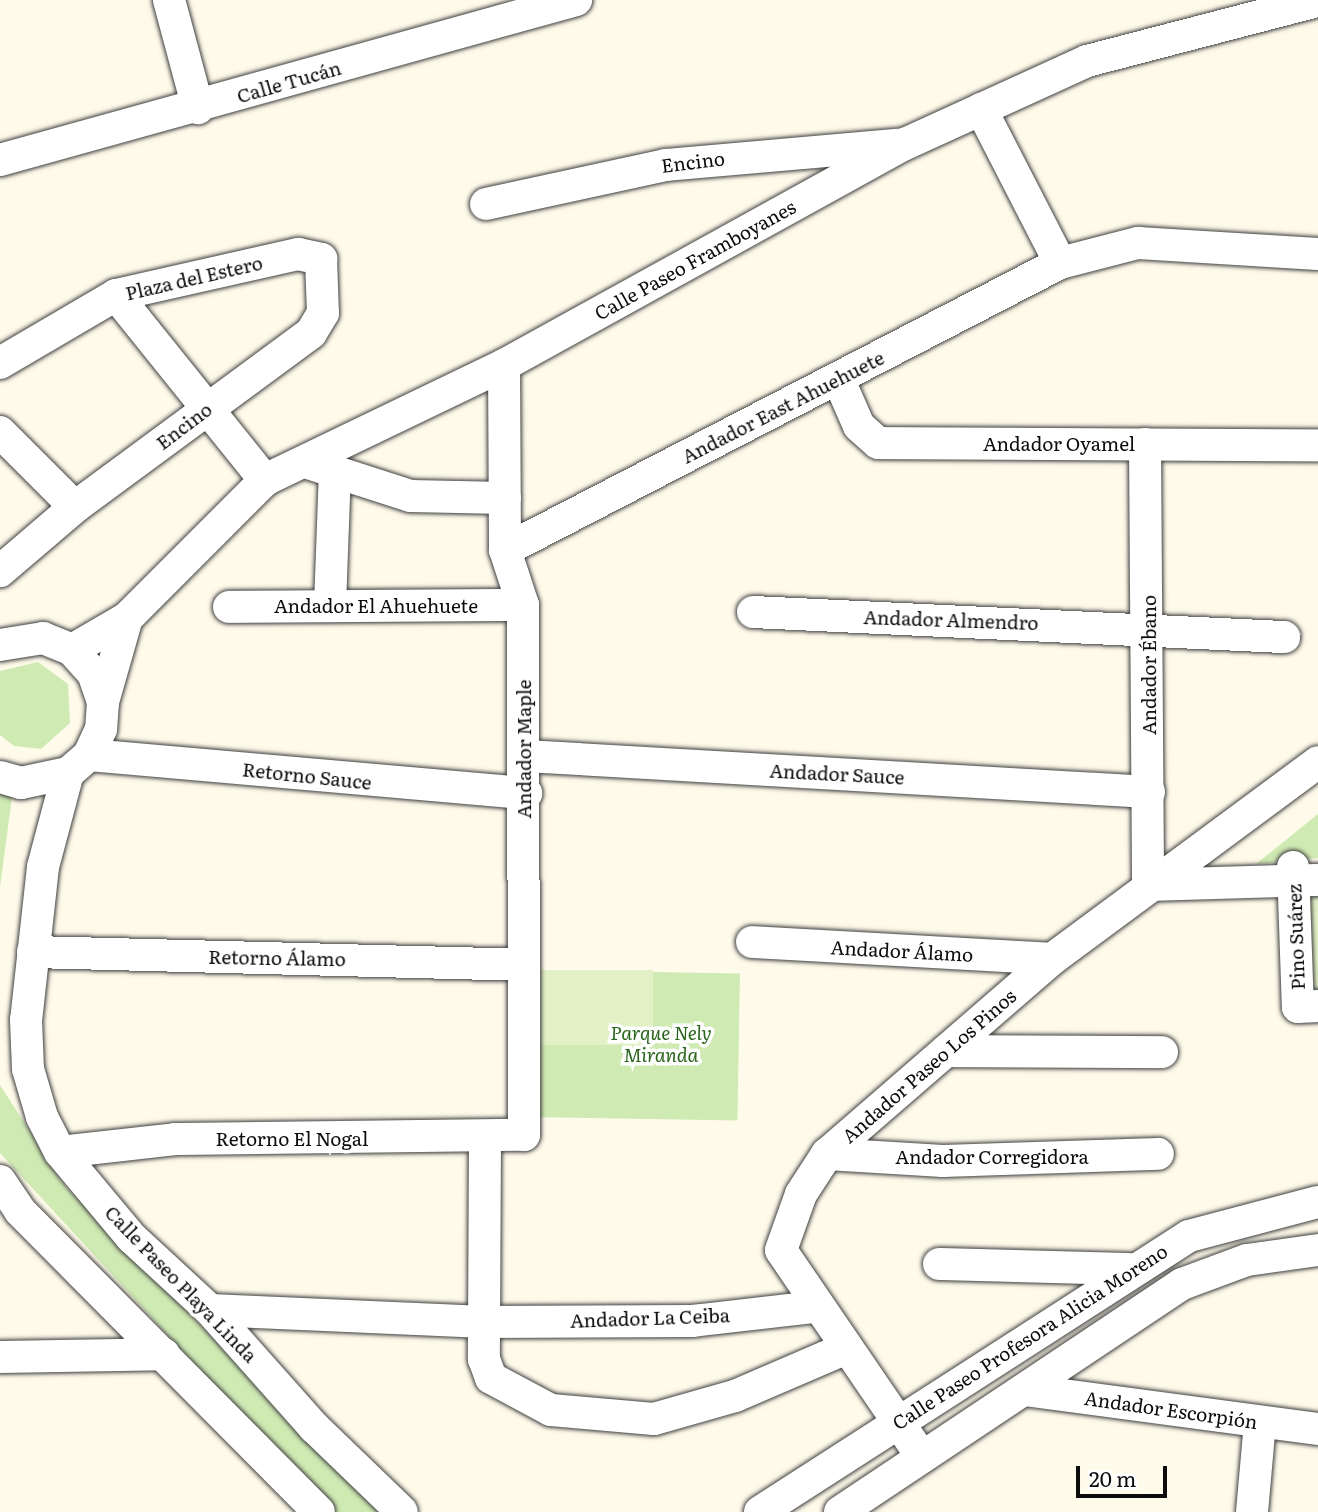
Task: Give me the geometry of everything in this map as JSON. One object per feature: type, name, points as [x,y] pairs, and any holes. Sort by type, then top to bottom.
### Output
[{"type":"street","points":[[169,0],[198,108]]},
{"type":"street","name":"Calle Tucán","points":[[0,160],[198,108],[576,0]]},
{"type":"street","name":"Calle Paseo Framboyanes","points":[[72,650],[127,618],[265,480],[504,365],[905,144],[1087,61],[1318,1]]},
{"type":"street","points":[[981,108],[1060,263]]},
{"type":"street","name":"Encino","points":[[486,204],[666,164],[905,144]]},
{"type":"street","name":"Andador East Ahuehuete","points":[[505,550],[1060,263],[1138,243],[1318,254]]},
{"type":"street","name":"Plaza del Estero","points":[[0,363],[116,295],[298,254],[321,259]]},
{"type":"street","name":"Encino","points":[[0,571],[75,507],[311,333],[323,313],[321,259]]},
{"type":"street","points":[[116,295],[205,411],[265,480]]},
{"type":"street","name":"Andador Maple","points":[[504,365],[505,550],[523,606],[526,793],[521,965],[524,1136]]},
{"type":"street","name":"Andador Oyamel","points":[[838,378],[859,426],[878,443],[1318,445]]},
{"type":"street","points":[[0,432],[75,507]]},
{"type":"street","name":"Andador Ébano","points":[[1145,444],[1149,629],[1148,886]]},
{"type":"street","points":[[305,462],[411,496],[505,498]]},
{"type":"street","points":[[330,606],[335,472]]},
{"type":"street","name":"Andador El Ahuehuete","points":[[229,607],[523,606]]},
{"type":"street","name":"Andador Almendro","points":[[753,612],[1284,637]]},
{"type":"street","name":"Calle Paseo Framboyanes","points":[[78,764],[101,729],[103,702],[127,618]]},
{"type":"street","points":[[4,636],[43,638],[72,650],[93,673],[103,702]]},
{"type":"street","name":"Andador Sauce","points":[[525,756],[1149,792]]},
{"type":"street","name":"Andador Paseo Los Pinos","points":[[922,1457],[815,1307],[781,1250],[786,1222],[827,1154],[1052,959],[1318,762]]},
{"type":"street","name":"Retorno Sauce","points":[[0,777],[21,783],[78,764],[526,793]]},
{"type":"street","name":"Calle Paseo Playa Linda","points":[[78,764],[43,867],[33,952],[28,1069],[60,1152],[132,1238],[210,1310],[314,1427],[402,1512]]},
{"type":"street","points":[[1148,886],[1302,876]]},
{"type":"street","name":"Pino Suárez","points":[[1302,876],[1308,1007]]},
{"type":"street","name":"Andador Álamo","points":[[752,942],[1052,959]]},
{"type":"street","name":"Retorno Álamo","points":[[33,952],[521,965]]},
{"type":"street","points":[[946,1051],[1162,1052]]},
{"type":"street","name":"Retorno El Nogal","points":[[60,1152],[175,1139],[485,1139],[524,1136]]},
{"type":"street","points":[[485,1139],[484,1359],[491,1378],[551,1410],[654,1419],[735,1396],[844,1349]]},
{"type":"street","name":"Andador Corregidora","points":[[827,1154],[943,1161],[1158,1154]]},
{"type":"street","points":[[0,1181],[20,1210],[319,1512]]},
{"type":"street","name":"Calle Paseo Profesora Alicia Moreno","points":[[760,1512],[1129,1269],[1189,1236],[1318,1202]]},
{"type":"street","name":"Calle Paseo Profesora Alicia Moreno","points":[[840,1512],[1182,1284],[1247,1260],[1318,1250]]},
{"type":"street","points":[[939,1264],[1129,1269]]},
{"type":"street","name":"Andador La Ceiba","points":[[210,1310],[485,1322],[692,1321],[815,1307]]},
{"type":"street","points":[[0,1357],[164,1354]]},
{"type":"street","name":"Andador Escorpión","points":[[1025,1390],[1318,1429]]},
{"type":"street","points":[[1252,1512],[1260,1423]]},
{"type":"green space","points":[[38,662],[68,684],[70,723],[41,749],[14,746],[0,735],[0,671]]},
{"type":"green space","points":[[0,785],[13,790],[0,887]]},
{"type":"green space","points":[[1318,814],[1318,858],[1256,864]]},
{"type":"green space","points":[[1318,880],[1318,1006],[1298,1007],[1294,882]]},
{"type":"green space","name":"Parque Nely Miranda","points":[[533,970],[740,974],[737,1121],[530,1117]]},
{"type":"green space","points":[[533,970],[653,970],[653,1045],[533,1045]]},
{"type":"green space","points":[[0,1085],[66,1187],[381,1512],[331,1512],[0,1153]]}]
